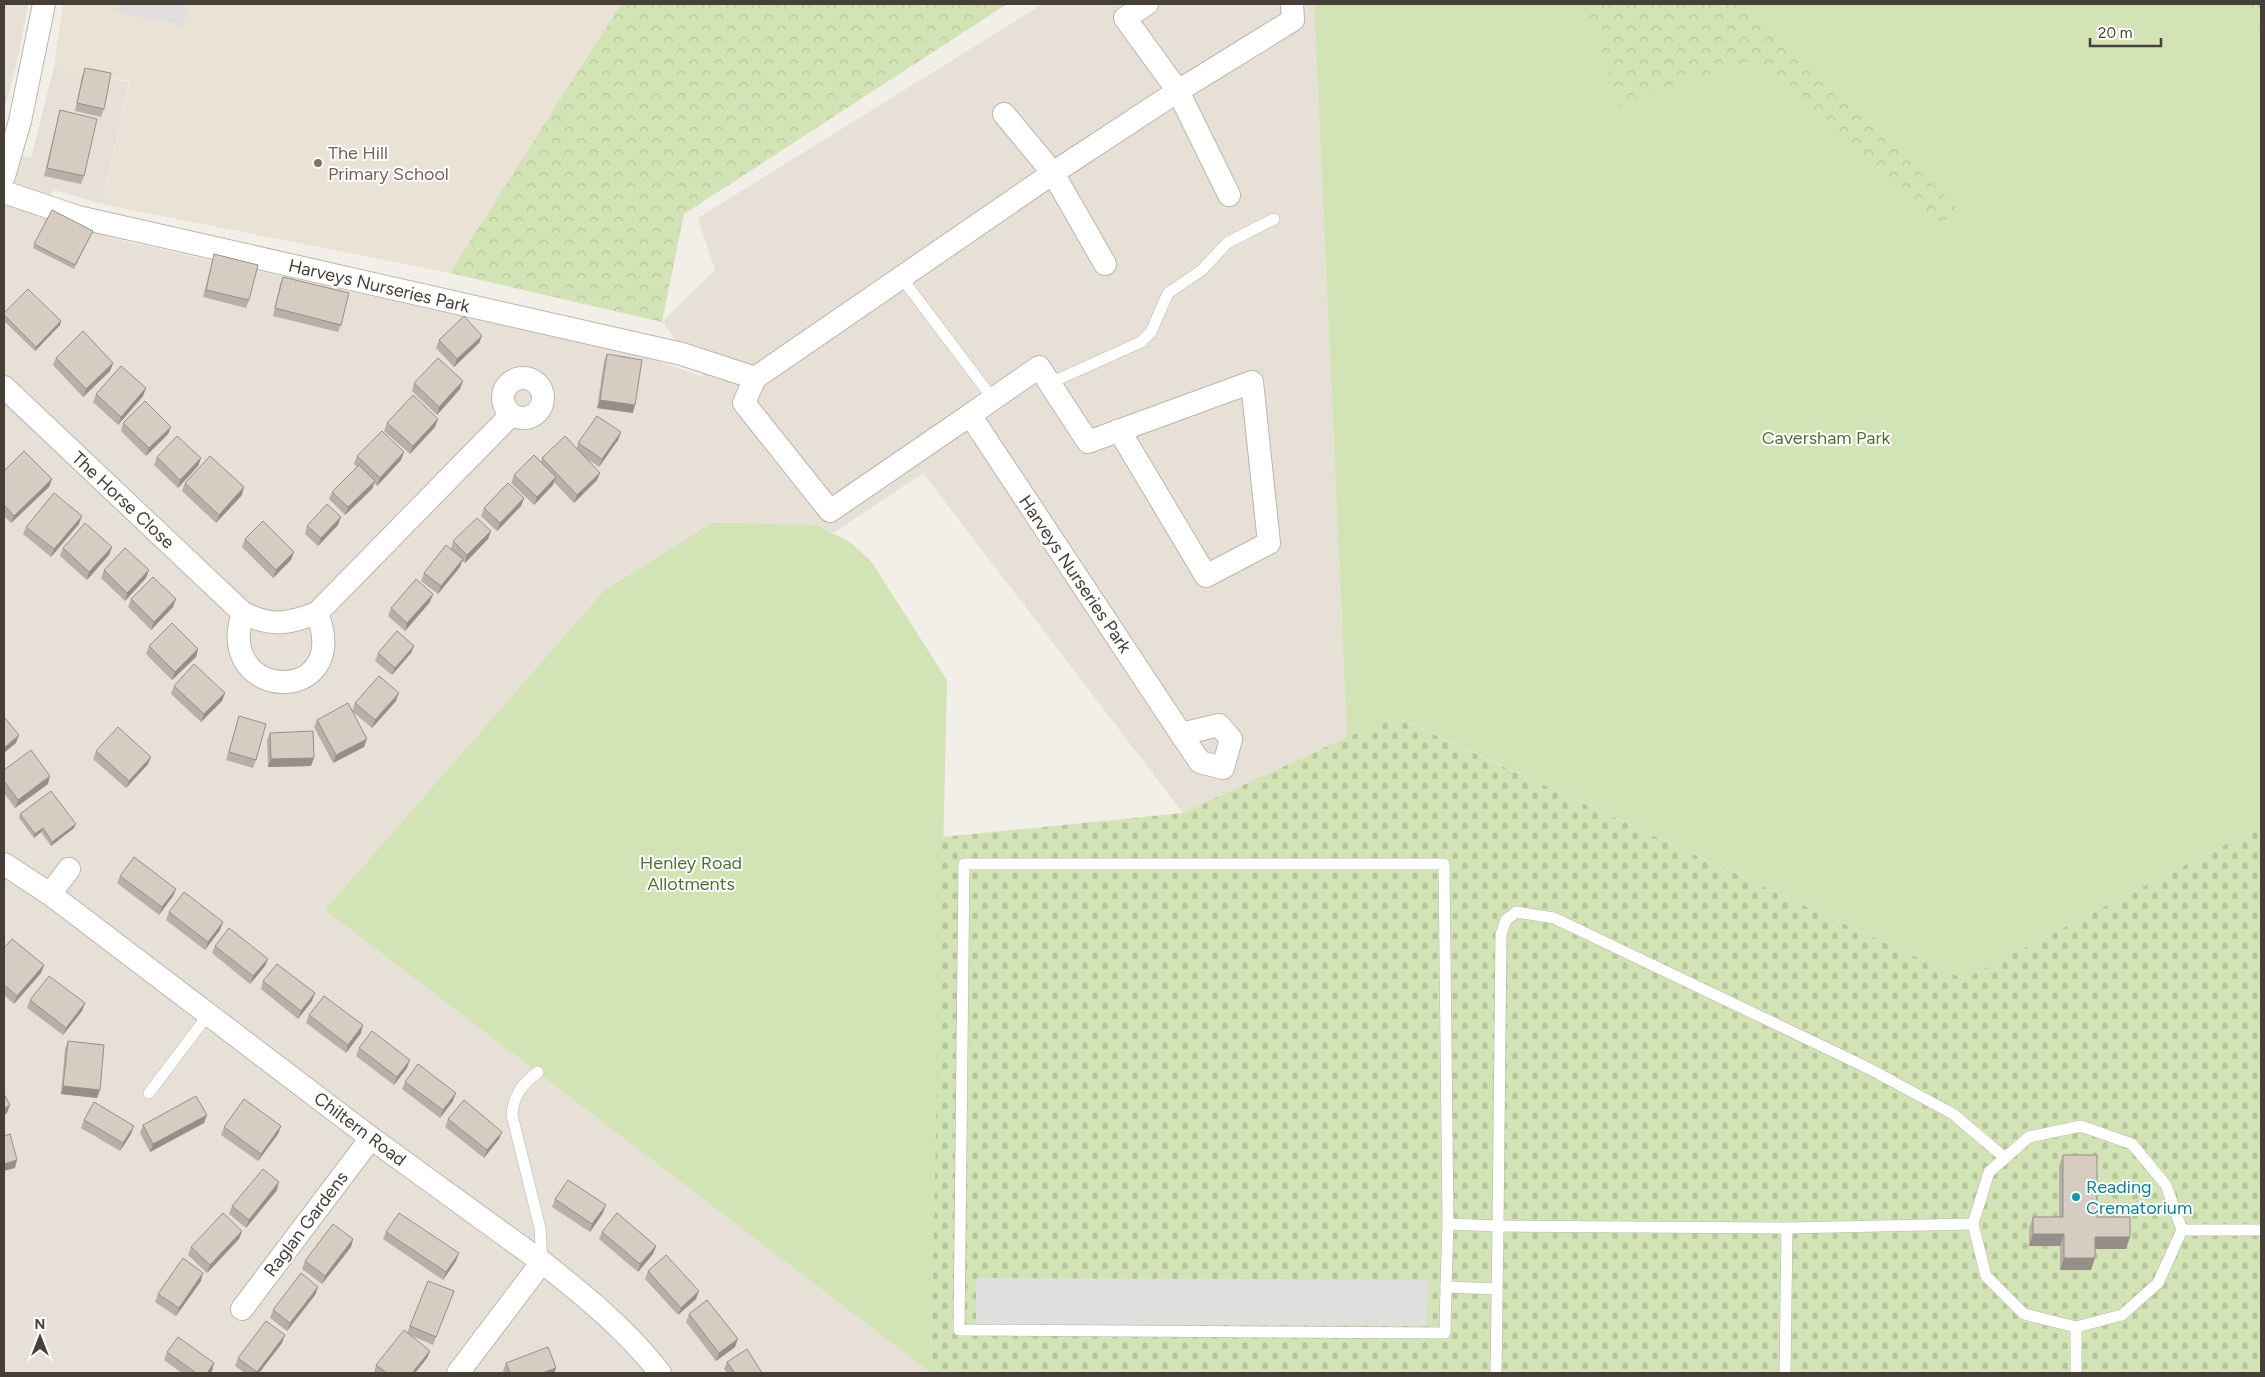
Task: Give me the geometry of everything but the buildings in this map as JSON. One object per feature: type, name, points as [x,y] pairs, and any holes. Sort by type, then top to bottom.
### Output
[{"type":"street","points":[[4,176],[20,121],[44,4]]},
{"type":"street","points":[[1147,4],[1125,18],[1178,91],[1230,195]]},
{"type":"street","points":[[1119,430],[1206,576],[1269,543],[1252,382],[1119,430],[1088,442],[1039,368],[830,511],[744,403],[755,378],[1053,173],[1178,91],[1293,20],[1292,4]]},
{"type":"street","points":[[1004,114],[1053,173],[1105,264]]},
{"type":"street","name":"Harveys Nurseries Park","points":[[4,192],[78,217],[682,354],[755,378]]},
{"type":"street","name":"The Horse Close","points":[[4,387],[243,613],[258,620],[278,624],[317,613],[511,415]]},
{"type":"street","name":"Harveys Nurseries Park","points":[[970,415],[1180,734]]},
{"type":"street","points":[[243,613],[237,630],[240,649],[247,665],[259,676],[277,683],[296,682],[312,672],[319,660],[324,642],[323,628],[317,613]]},
{"type":"street","name":"Chiltern Road","points":[[4,864],[50,894],[371,1138],[542,1262],[644,1351],[660,1373]]},
{"type":"street","points":[[50,894],[69,869]]},
{"type":"street","name":"Raglan Gardens","points":[[242,1309],[371,1138]]},
{"type":"street","points":[[458,1373],[542,1262]]},
{"type":"lane","points":[[1050,383],[1141,342],[1151,332],[1168,293],[1202,270],[1226,243],[1274,219]]},
{"type":"lane","points":[[901,277],[993,399]]},
{"type":"lane","points":[[964,864],[1444,864],[1448,1224],[1445,1333],[960,1330],[964,864]]},
{"type":"lane","points":[[1496,1373],[1501,934],[1506,920],[1516,912],[1554,918],[1868,1068],[1953,1114],[2005,1158]]},
{"type":"lane","points":[[149,1092],[208,1015]]},
{"type":"lane","points":[[538,1072],[524,1082],[513,1103],[512,1115],[540,1228],[542,1262]]},
{"type":"lane","points":[[2081,1126],[2132,1144],[2166,1186],[2182,1230],[2158,1283],[2122,1315],[2076,1327],[2024,1314],[1986,1276],[1973,1224],[1989,1172],[2029,1137],[2081,1126]]},
{"type":"lane","points":[[1448,1224],[1787,1228],[1973,1224]]},
{"type":"lane","points":[[1785,1373],[1787,1228]]},
{"type":"lane","points":[[2182,1230],[2261,1230]]},
{"type":"lane","points":[[1446,1288],[1497,1289]]},
{"type":"lane","points":[[2076,1327],[2076,1373]]},
{"type":"shaded area","points":[[4,4],[28,4],[18,58],[4,110]]},
{"type":"shaded area","name":"The Hill Primary School","points":[[63,4],[621,4],[551,122],[450,273],[102,204],[130,81],[54,67]]},
{"type":"shaded area","points":[[117,4],[188,4],[184,26],[115,11]]},
{"type":"shaded area","points":[[1043,4],[1314,4],[1347,737],[1183,813],[923,473],[833,533],[817,525],[325,910],[931,1373],[4,1373],[4,148],[31,158],[54,67],[129,82],[102,204],[54,190],[42,207],[110,238],[644,357],[704,377],[662,322],[715,270],[698,218]]},
{"type":"shaded area","points":[[976,1278],[1428,1280],[1427,1326],[976,1324]]},
{"type":"green space","points":[[621,4],[1007,4],[684,214],[662,322],[450,273]]},
{"type":"green space","name":"Caversham Park","points":[[1314,4],[2261,4],[2261,826],[1964,979],[1399,718],[1347,737]]},
{"type":"green space","points":[[1586,4],[1744,4],[1780,34],[1959,210],[1938,226],[1749,61],[1620,106]]},
{"type":"green space","points":[[2235,4],[2261,4],[2261,29]]},
{"type":"green space","name":"Henley Road Allotments","points":[[712,523],[817,525],[851,543],[871,561],[947,680],[931,1373],[325,910],[604,591]]},
{"type":"green space","points":[[1398,718],[1964,979],[2261,826],[2261,1373],[931,1373],[942,837],[1183,813],[1347,737]]},
{"type":"place","name":"The Hill Primary School","points":[[318,163]]},
{"type":"place","name":"Reading Crematorium","points":[[2076,1197]]}]
